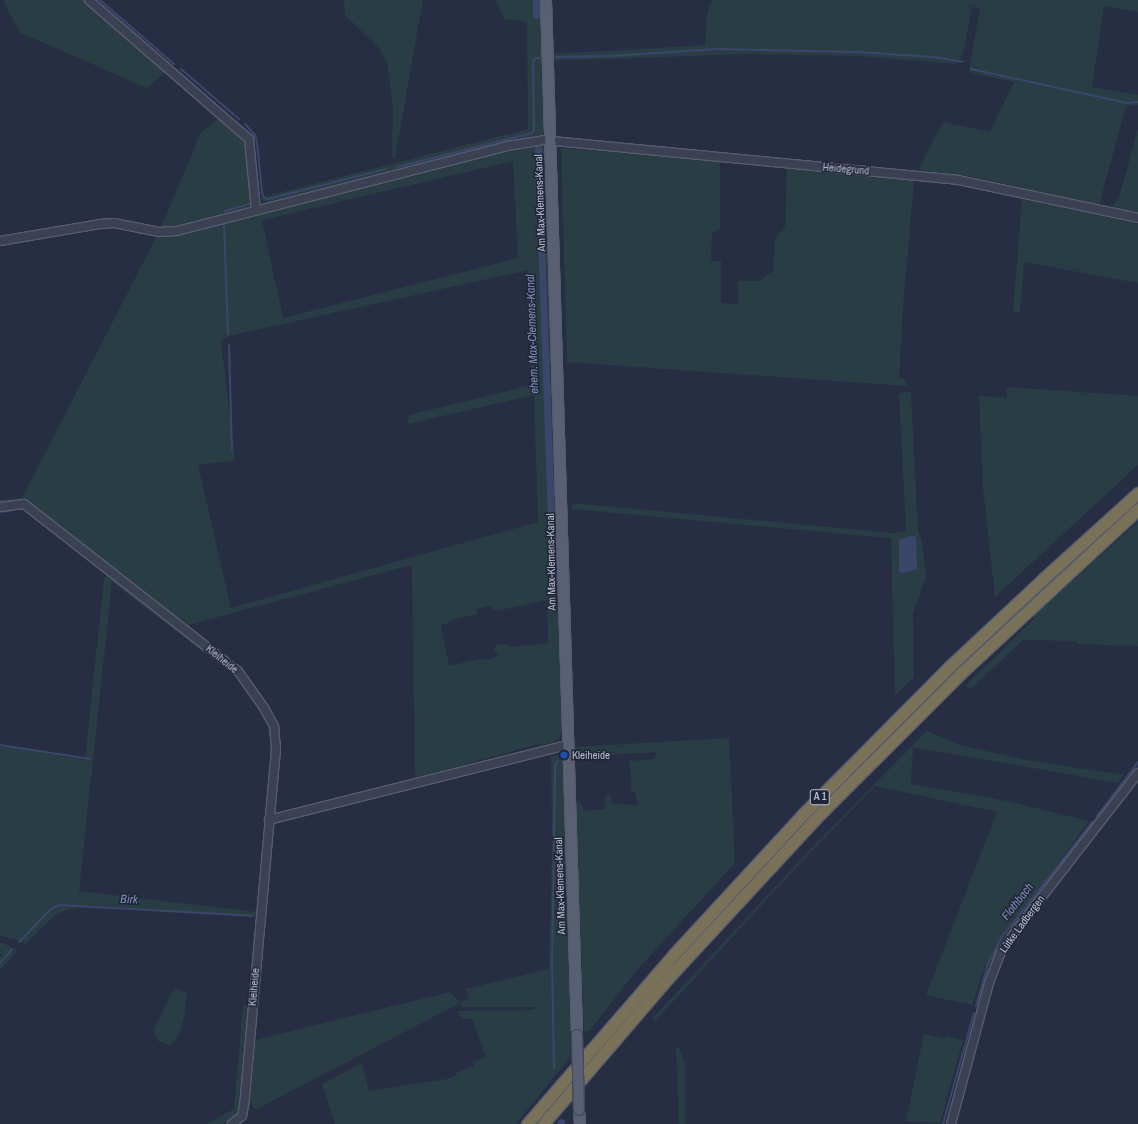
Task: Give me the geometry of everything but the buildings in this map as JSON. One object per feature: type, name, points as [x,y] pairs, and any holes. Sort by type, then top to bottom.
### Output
[{"type":"highway","name":"A 1","points":[[527,1124],[663,965],[808,809],[951,665],[1043,578],[1138,493]]},
{"type":"highway","name":"A 1","points":[[542,1124],[668,977],[821,813],[972,662],[1138,509]]},
{"type":"main road","name":"Am Max-Klemens-Kanal","points":[[546,0],[567,745],[580,1124]]},
{"type":"street","points":[[89,0],[249,139],[256,210]]},
{"type":"street","name":"Heidegrund","points":[[0,241],[100,224],[114,224],[159,232],[177,231],[507,146],[550,140],[958,180],[1138,218]]},
{"type":"street","name":"Kleiheide","points":[[0,507],[24,504],[238,671],[269,715],[275,732],[276,749],[270,820],[243,1111],[242,1116],[232,1124]]},
{"type":"street","points":[[270,820],[567,745]]},
{"type":"street","name":"Lütke Ladbergen","points":[[951,1124],[989,983],[1001,952],[1016,929],[1138,773]]},
{"type":"shaded area","points":[[4,0],[85,0],[168,70],[147,88],[21,33],[8,11]]},
{"type":"shaded area","points":[[344,0],[423,0],[395,158],[392,158],[393,105],[387,64],[380,49],[345,15]]},
{"type":"shaded area","points":[[496,0],[541,0],[545,134],[273,203],[267,203],[259,198],[528,129],[527,22],[504,19]]},
{"type":"shaded area","points":[[712,0],[1138,0],[1138,12],[1104,6],[1092,87],[1138,95],[1138,105],[1126,106],[1099,205],[974,177],[918,170],[943,122],[990,132],[1014,82],[969,72],[980,8],[972,7],[963,54],[955,64],[857,56],[748,54],[552,61],[552,53],[705,45],[707,14]]},
{"type":"shaded area","points":[[220,117],[245,142],[252,207],[222,214],[222,222],[535,144],[542,144],[546,149],[559,557],[562,731],[559,738],[552,743],[535,745],[415,778],[412,565],[188,625],[28,502],[0,505],[0,500],[22,498],[161,228],[201,132]],"holes":[[[513,161],[518,258],[283,318],[262,220]],[[528,270],[531,385],[409,415],[408,424],[534,395],[538,522],[231,608],[198,465],[235,460],[221,341],[229,336]],[[547,600],[548,643],[512,647],[504,644],[496,645],[493,651],[499,654],[491,660],[479,659],[449,666],[441,626],[455,619],[477,614],[477,609],[489,606],[496,611]]]},
{"type":"shaded area","points":[[1138,128],[1138,213],[1113,208],[1114,203],[1119,198]]},
{"type":"shaded area","points":[[561,148],[720,161],[720,228],[712,234],[711,261],[721,261],[721,303],[739,304],[738,281],[760,281],[773,271],[775,238],[785,228],[787,168],[914,181],[903,308],[899,378],[905,379],[907,386],[567,362]]},
{"type":"shaded area","points":[[1022,199],[1138,224],[1138,283],[1024,262],[1020,313],[1013,312]]},
{"type":"shaded area","points":[[1006,387],[1138,396],[1138,465],[995,597],[983,488],[979,396],[1007,398]]},
{"type":"shaded area","points":[[911,392],[918,532],[922,541],[926,577],[913,613],[914,677],[895,696],[891,538],[572,509],[572,503],[891,533],[906,532],[899,393]]},
{"type":"shaded area","points":[[1138,522],[1138,646],[1077,644],[1077,641],[1023,640],[971,689],[966,685],[1035,618],[1033,616]]},
{"type":"shaded area","points":[[109,575],[209,653],[204,653],[112,582],[79,891],[256,912],[256,917],[90,905],[64,911],[52,918],[25,944],[15,939],[0,936],[0,745],[85,760],[104,578]]},
{"type":"shaded area","points":[[927,731],[960,745],[1026,760],[1124,775],[1118,783],[913,747],[911,784],[1007,801],[1089,821],[1006,933],[984,969],[972,1005],[926,995],[997,812],[875,786],[795,869],[655,1021],[652,1019],[817,842]]},
{"type":"shaded area","points":[[729,738],[735,863],[637,970],[589,1031],[584,1031],[576,805],[578,800],[584,811],[605,809],[605,795],[611,795],[612,804],[638,805],[635,792],[631,792],[629,761],[655,759],[656,752],[575,757],[575,747]]},
{"type":"shaded area","points":[[558,755],[563,759],[571,1019],[570,1057],[516,1124],[335,1124],[322,1084],[362,1063],[369,1091],[447,1079],[457,1075],[456,1073],[474,1066],[473,1062],[486,1057],[472,1019],[462,1019],[457,1011],[534,1010],[535,1007],[461,1007],[460,1003],[469,998],[465,989],[549,969],[552,845],[551,756]]},
{"type":"shaded area","points":[[0,942],[18,950],[0,970],[0,957],[2,954],[0,953]]},
{"type":"shaded area","points":[[174,988],[187,993],[185,1014],[180,1032],[176,1040],[170,1045],[158,1041],[154,1029]]},
{"type":"shaded area","points":[[450,992],[460,1003],[257,1109],[253,1108],[250,1099],[255,1040]]},
{"type":"shaded area","points":[[250,1003],[241,1108],[234,1119],[223,1124],[207,1124],[234,1109],[243,1005]]},
{"type":"shaded area","points":[[924,1034],[945,1039],[946,1036],[963,1040],[940,1123],[906,1121]]},
{"type":"shaded area","points":[[676,1046],[680,1050],[685,1064],[685,1124],[679,1124]]},
{"type":"water","points":[[912,536],[916,537],[917,569],[903,573],[899,572],[899,540]]},
{"type":"waterway","points":[[100,0],[174,64]]},
{"type":"waterway","name":"ehem. Max-Clemens-Kanal","points":[[536,0],[536,15]]},
{"type":"waterway","points":[[556,57],[612,56],[717,49],[857,52],[933,57],[963,62]]},
{"type":"waterway","points":[[397,167],[532,133],[534,130],[533,62],[535,58],[540,58]]},
{"type":"waterway","points":[[181,69],[239,119]]},
{"type":"waterway","points":[[971,69],[1127,103],[1138,102]]},
{"type":"waterway","points":[[245,124],[255,135],[257,142],[262,192],[264,198],[268,199],[386,169]]},
{"type":"waterway","name":"ehem. Max-Clemens-Kanal","points":[[538,149],[551,518]]},
{"type":"waterway","points":[[225,211],[249,204]]},
{"type":"waterway","points":[[224,224],[228,334]]},
{"type":"waterway","points":[[229,345],[232,450]]},
{"type":"waterway","points":[[0,502],[12,501]]},
{"type":"waterway","points":[[0,512],[10,511]]},
{"type":"waterway","name":"ehem. Max-Clemens-Kanal","points":[[553,527],[555,582]]},
{"type":"waterway","points":[[0,745],[90,759]]},
{"type":"waterway","points":[[554,1068],[552,966],[555,766],[558,761]]},
{"type":"waterway","name":"Flothbach","points":[[1097,816],[1138,762]]},
{"type":"waterway","name":"Flothbach","points":[[976,1006],[988,964],[1002,937],[1093,821]]},
{"type":"waterway","name":"Birk","points":[[19,942],[50,910],[59,905],[253,916]]},
{"type":"waterway","name":"Birk","points":[[0,963],[12,949]]},
{"type":"waterway","name":"Flothbach","points":[[943,1124],[974,1013]]},
{"type":"place","name":"Kleiheide","points":[[564,755]]}]
